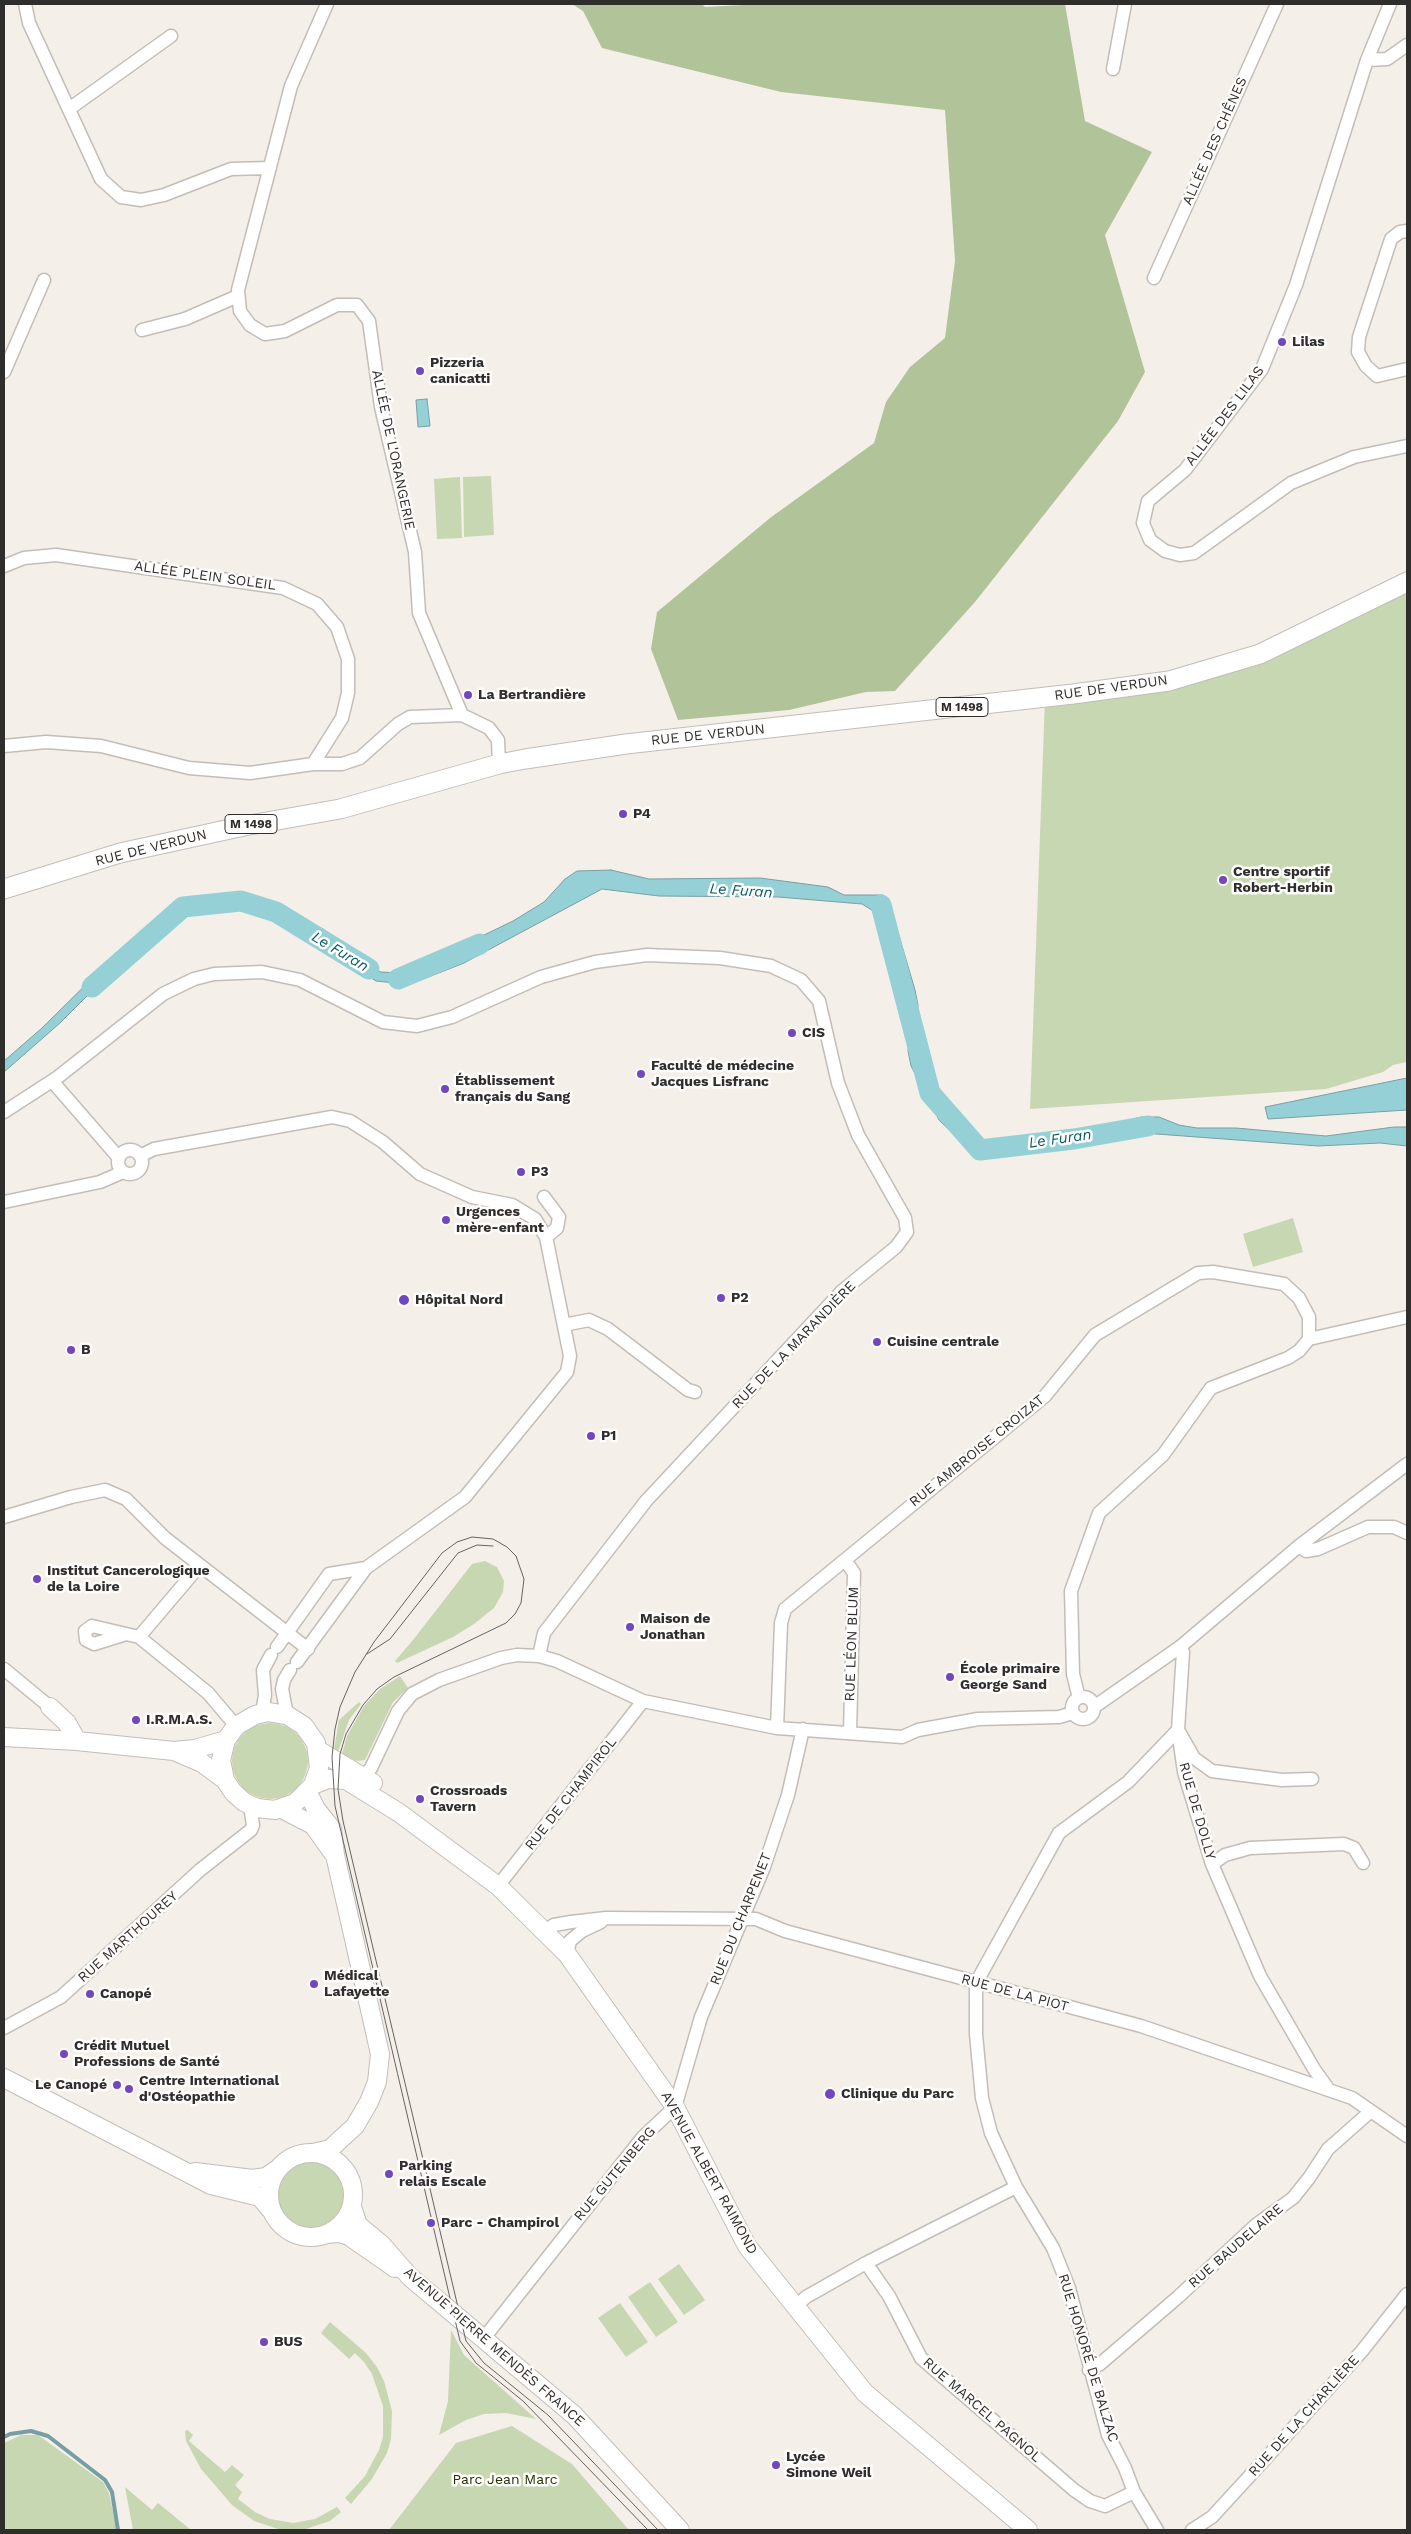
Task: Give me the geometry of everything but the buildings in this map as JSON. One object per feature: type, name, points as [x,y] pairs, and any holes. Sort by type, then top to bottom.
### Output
[{"type":"main road","name":"RUE DE VERDUN","points":[[4,889],[120,853],[244,826],[340,809],[499,764],[626,744],[1073,694],[1169,681],[1260,654],[1407,582]]},
{"type":"street","points":[[25,4],[29,23],[101,179],[121,197],[140,200],[164,195],[231,169],[270,168]]},
{"type":"street","name":"ALLÉE DE L'ORANGERIE","points":[[327,4],[291,86],[238,290],[240,311],[250,325],[265,334],[284,330],[337,304],[357,305],[369,321],[381,406],[415,552],[419,612],[462,716]]},
{"type":"street","points":[[1113,69],[1125,4]]},
{"type":"street","name":"ALLÉE DES CHÊNES","points":[[1154,278],[1277,4]]},
{"type":"street","name":"ALLÉE DES LILAS","points":[[1390,4],[1367,60],[1296,285],[1262,369],[1185,470],[1148,501],[1143,523],[1150,540],[1166,551],[1180,555],[1194,554],[1290,483],[1354,457],[1407,446]]},
{"type":"street","points":[[69,110],[171,36]]},
{"type":"street","points":[[1367,60],[1387,59],[1407,45]]},
{"type":"street","points":[[1407,231],[1400,232],[1391,239],[1359,337],[1358,352],[1366,366],[1377,376],[1407,369]]},
{"type":"street","points":[[4,372],[44,280]]},
{"type":"street","points":[[142,330],[184,319],[238,296]]},
{"type":"street","name":"ALLÉE PLEIN SOLEIL","points":[[4,566],[24,558],[56,555],[283,588],[317,604],[337,627],[348,659],[348,693],[342,718],[314,764]]},
{"type":"street","points":[[4,746],[46,742],[101,746],[189,768],[250,773],[314,764],[342,764],[360,758],[398,724],[410,717],[462,716],[489,728],[498,740],[499,764]]},
{"type":"street","name":"RUE DE LA MARANDIÈRE","points":[[4,1112],[52,1081],[137,1012],[163,994],[194,979],[233,972],[262,972],[300,980],[383,1022],[417,1026],[452,1017],[541,977],[595,962],[648,955],[720,958],[771,966],[801,980],[819,1001],[838,1084],[858,1135],[905,1218],[907,1232],[896,1247],[842,1291],[646,1500],[544,1633],[539,1656]]},
{"type":"street","points":[[52,1081],[119,1158]]},
{"type":"street","points":[[140,1156],[154,1148],[332,1117],[350,1121],[383,1142],[420,1174],[472,1197],[512,1205],[535,1220],[546,1237],[570,1356],[566,1372],[465,1497],[366,1568],[308,1649],[293,1666],[283,1684],[287,1715]]},
{"type":"street","points":[[129,1151],[140,1156],[139,1170],[131,1174],[123,1172],[118,1166],[122,1153],[129,1151]]},
{"type":"street","points":[[4,1202],[100,1182],[123,1172]]},
{"type":"street","points":[[544,1197],[558,1217],[557,1228],[546,1237]]},
{"type":"street","name":"RUE AMBROISE CROIZAT","points":[[777,1728],[781,1623],[784,1609],[1045,1396],[1095,1335],[1198,1273],[1213,1272],[1284,1284],[1300,1298],[1309,1317],[1308,1339]]},
{"type":"street","points":[[1079,1698],[1074,1674],[1071,1591],[1099,1513],[1163,1455],[1211,1388],[1288,1358],[1299,1351],[1308,1339],[1407,1317]]},
{"type":"street","points":[[564,1325],[589,1320],[608,1329],[688,1390],[695,1392]]},
{"type":"street","points":[[1073,1712],[1078,1717],[1084,1718],[1092,1713],[1094,1707],[1180,1647],[1299,1546],[1407,1464]]},
{"type":"street","points":[[4,1517],[71,1496],[106,1490],[126,1499],[150,1526],[308,1649]]},
{"type":"street","points":[[1299,1546],[1306,1550],[1318,1549],[1368,1527],[1394,1527],[1407,1533]]},
{"type":"street","name":"RUE LÉON BLUM","points":[[845,1560],[854,1573],[850,1732]]},
{"type":"street","points":[[139,1637],[200,1565]]},
{"type":"street","points":[[262,1713],[265,1695],[263,1670],[287,1632],[329,1574],[366,1568]]},
{"type":"street","points":[[126,1634],[139,1637],[208,1693],[231,1733],[222,1760],[225,1780]]},
{"type":"street","name":"RUE DE DOLLY","points":[[1180,1647],[1183,1652],[1178,1730],[1184,1772],[1212,1864],[1260,1976],[1328,2090]]},
{"type":"street","points":[[282,1809],[295,1803],[310,1789],[332,1779],[361,1781],[371,1768],[398,1711],[412,1694],[439,1680],[502,1658],[517,1655],[539,1656],[557,1661],[643,1701],[777,1728],[902,1737],[918,1730],[978,1718],[1059,1717],[1073,1712]]},
{"type":"street","points":[[4,1669],[67,1723],[77,1741]]},
{"type":"street","points":[[1073,1712],[1074,1702],[1079,1698],[1089,1699],[1094,1707]]},
{"type":"street","name":"RUE DE CHAMPIROL","points":[[498,1886],[643,1701]]},
{"type":"street","points":[[4,1737],[77,1741],[174,1751],[195,1749],[231,1733],[248,1718],[262,1713],[287,1715],[308,1730],[318,1750],[319,1768],[310,1789],[316,1808],[332,1829],[335,1856],[380,2054],[377,2082],[369,2102],[355,2126],[346,2155],[347,2172],[353,2194],[352,2207],[344,2222],[326,2234]]},
{"type":"street","name":"RUE DU CHARPENET","points":[[675,2107],[701,2017],[764,1867],[788,1795],[803,1729]]},
{"type":"street","points":[[1178,1730],[1194,1758],[1212,1771],[1282,1780],[1312,1779]]},
{"type":"street","name":"RUE HONORÉ DE BALZAC","points":[[1157,2530],[1134,2492],[1125,2468],[1108,2435],[1089,2370],[1069,2288],[1056,2256],[1016,2187],[991,2133],[982,2098],[976,2034],[976,1983],[1059,1833],[1128,1782],[1178,1730]]},
{"type":"street","name":"AVENUE ALBERT RAIMOND","points":[[318,1750],[498,1886],[567,1954],[675,2107],[747,2246],[865,2393],[1028,2530]]},
{"type":"street","points":[[174,1751],[197,1760],[225,1780],[238,1798],[257,1808],[282,1809],[313,1825],[335,1856]]},
{"type":"street","name":"RUE MARTHOUREY","points":[[4,2028],[62,1998],[200,1870],[253,1827],[257,1808]]},
{"type":"street","points":[[1212,1864],[1225,1855],[1250,1848],[1344,1844],[1354,1848],[1363,1863]]},
{"type":"street","name":"RUE DE LA PIOT","points":[[567,1954],[570,1941],[582,1931],[606,1918]]},
{"type":"street","name":"RUE DE LA PIOT","points":[[544,1931],[554,1926],[571,1922],[606,1918],[756,1919],[784,1931],[1141,2026],[1352,2098],[1407,2136]]},
{"type":"street","points":[[4,2078],[211,2185],[256,2195],[264,2200],[281,2224],[300,2235],[339,2234],[353,2238],[374,2255],[410,2277]]},
{"type":"street","name":"RUE GUTENBERG","points":[[484,2338],[643,2136],[675,2107]]},
{"type":"street","name":"RUE BAUDELAIRE","points":[[1089,2370],[1100,2364],[1178,2297],[1257,2224],[1293,2198],[1310,2178],[1328,2149],[1371,2111]]},
{"type":"street","points":[[185,2171],[253,2179],[266,2177],[291,2157],[330,2149],[355,2126]]},
{"type":"street","points":[[312,2153],[332,2158],[347,2172]]},
{"type":"street","points":[[270,2209],[268,2190],[276,2170]]},
{"type":"street","points":[[796,2306],[806,2297],[866,2262],[1016,2187]]},
{"type":"street","name":"AVENUE PIERRE MENDÈS FRANCE","points":[[352,2207],[358,2225],[382,2245],[410,2277],[574,2415],[680,2530]]},
{"type":"street","name":"RUE MARCEL PAGNOL","points":[[866,2262],[889,2296],[921,2358],[1060,2478],[1090,2501],[1105,2506],[1134,2492]]},
{"type":"street","name":"RUE DE LA CHARLIÈRE","points":[[1192,2530],[1212,2517],[1267,2457],[1362,2351],[1407,2294]]},
{"type":"green space","points":[[572,4],[702,4],[705,7],[765,4],[1065,4],[1085,121],[1152,152],[1105,235],[1145,372],[1118,421],[975,602],[895,691],[866,692],[789,710],[678,720],[651,649],[657,612],[770,518],[874,443],[886,402],[910,367],[945,338],[955,261],[945,110],[781,92],[602,48],[583,11]]},
{"type":"green space","points":[[491,476],[494,535],[464,537],[463,477]]},
{"type":"green space","points":[[460,477],[462,538],[437,539],[434,479]]},
{"type":"green space","name":"Centre sportif Robert-Herbin","points":[[1407,582],[1407,1062],[1393,1065],[1383,1072],[1326,1089],[1030,1109],[1045,698],[1260,654]]},
{"type":"green space","points":[[1293,1218],[1303,1252],[1253,1267],[1243,1234]]},
{"type":"green space","points":[[485,1561],[497,1567],[504,1581],[503,1592],[494,1608],[474,1624],[453,1637],[397,1663],[395,1661],[472,1564]]},
{"type":"green space","points":[[400,1676],[408,1688],[393,1702],[365,1760],[357,1761],[342,1754],[347,1736],[364,1706],[380,1689]]},
{"type":"green space","points":[[359,1702],[361,1704],[349,1720],[338,1752],[334,1749],[339,1720]]},
{"type":"green space","points":[[270,1723],[284,1726],[297,1734],[305,1747],[308,1761],[305,1775],[297,1788],[284,1796],[270,1799],[256,1796],[243,1788],[235,1775],[232,1761],[235,1747],[243,1734],[256,1726]]},
{"type":"green space","points":[[310,2159],[323,2162],[335,2169],[342,2181],[345,2194],[342,2207],[335,2219],[323,2226],[310,2229],[297,2226],[285,2219],[278,2207],[275,2194],[278,2181],[285,2169],[297,2162]]},
{"type":"green space","points":[[679,2264],[705,2300],[684,2315],[658,2279]]},
{"type":"green space","points":[[650,2282],[678,2322],[656,2337],[628,2297]]},
{"type":"green space","points":[[620,2303],[648,2342],[626,2357],[598,2318]]},
{"type":"green space","points":[[330,2322],[366,2353],[377,2367],[384,2381],[392,2411],[391,2439],[387,2453],[372,2479],[351,2504],[345,2498],[365,2476],[379,2450],[383,2437],[383,2406],[372,2374],[364,2362],[355,2353],[349,2359],[321,2333]]},
{"type":"green space","points":[[451,2330],[464,2355],[536,2419],[506,2413],[484,2414],[466,2420],[439,2435],[448,2401]]},
{"type":"green space","name":"Parc Jean Marc","points":[[512,2426],[572,2464],[629,2530],[389,2530],[456,2443]]},
{"type":"green space","points":[[188,2430],[193,2435],[189,2441],[225,2472],[232,2465],[244,2475],[235,2485],[242,2492],[238,2499],[255,2512],[270,2519],[293,2523],[315,2519],[337,2507],[341,2512],[330,2521],[306,2529],[278,2529],[254,2521],[232,2505],[201,2469],[186,2441],[185,2431]]},
{"type":"green space","points":[[21,2435],[38,2435],[103,2482],[109,2493],[117,2530],[4,2530],[4,2443]]},
{"type":"green space","points":[[125,2487],[152,2510],[158,2503],[191,2530],[133,2530]]},
{"type":"water","points":[[427,399],[430,426],[418,427],[416,400]]},
{"type":"water","points":[[611,870],[649,879],[760,878],[828,887],[844,895],[883,895],[890,905],[915,990],[918,1005],[917,1051],[926,1081],[936,1093],[943,1115],[964,1132],[982,1140],[1016,1146],[1031,1145],[1065,1133],[1090,1130],[1141,1117],[1159,1117],[1179,1125],[1197,1128],[1236,1128],[1326,1136],[1407,1127],[1407,1146],[1380,1143],[1318,1146],[1116,1131],[1084,1143],[1057,1144],[1015,1154],[974,1150],[963,1144],[939,1120],[911,1066],[908,1051],[910,1030],[898,958],[878,914],[862,904],[778,897],[659,896],[602,889],[464,963],[416,982],[395,983],[376,981],[353,966],[334,944],[289,920],[221,902],[205,904],[193,907],[162,924],[60,1023],[4,1072],[4,1061],[42,1028],[130,941],[183,902],[222,894],[244,897],[265,907],[288,912],[323,929],[347,946],[364,966],[381,972],[400,973],[416,970],[448,959],[482,936],[513,921],[544,902],[565,879],[577,871]]},
{"type":"water","points":[[1407,1078],[1407,1110],[1268,1119],[1265,1107]]},
{"type":"waterway","name":"Le Furan","points":[[92,987],[183,907],[241,901],[276,912],[369,969]]},
{"type":"waterway","name":"Le Furan","points":[[881,905],[930,1093],[980,1150],[1074,1139],[1148,1126]]},
{"type":"waterway","name":"Le Furan","points":[[398,979],[480,944]]},
{"type":"waterway","points":[[4,2437],[10,2434],[31,2431],[48,2436],[105,2480],[112,2492],[118,2530]]},
{"type":"tram line","points":[[648,2530],[523,2401],[476,2363],[460,2341],[335,1806],[332,1757],[335,1729],[340,1707],[355,1672],[374,1642],[442,1553],[457,1542],[472,1537],[493,1539],[507,1547],[516,1556],[524,1579],[521,1603],[515,1614],[506,1623],[394,1677],[377,1689],[363,1705],[346,1734],[340,1754],[338,1789],[343,1821],[466,2341],[484,2363],[548,2415],[658,2530]]},
{"type":"tram line","points":[[367,1654],[390,1639],[458,1553],[477,1545],[493,1546]]},
{"type":"place","name":"Lilas","points":[[1282,342]]},
{"type":"place","name":"Pizzeria canicatti","points":[[420,371]]},
{"type":"place","name":"La Bertrandière","points":[[468,695]]},
{"type":"place","name":"P4","points":[[623,814]]},
{"type":"place","name":"Centre sportif Robert-Herbin","points":[[1223,880]]},
{"type":"place","name":"CIS","points":[[792,1033]]},
{"type":"place","name":"Faculté de médecine Jacques Lisfranc","points":[[641,1074]]},
{"type":"place","name":"Établissement français du Sang","points":[[445,1089]]},
{"type":"place","name":"P3","points":[[521,1172]]},
{"type":"place","name":"Urgences mère-enfant","points":[[446,1220]]},
{"type":"place","name":"P2","points":[[721,1298]]},
{"type":"place","name":"Hôpital Nord","points":[[404,1300]]},
{"type":"place","name":"Cuisine centrale","points":[[877,1342]]},
{"type":"place","name":"B","points":[[71,1350]]},
{"type":"place","name":"P1","points":[[591,1436]]},
{"type":"place","name":"Institut Cancerologique de la Loire","points":[[37,1579]]},
{"type":"place","name":"Maison de Jonathan","points":[[630,1627]]},
{"type":"place","name":"École primaire George Sand","points":[[950,1677]]},
{"type":"place","name":"I.R.M.A.S.","points":[[136,1720]]},
{"type":"place","name":"Crossroads Tavern","points":[[420,1799]]},
{"type":"place","name":"Médical Lafayette","points":[[314,1984]]},
{"type":"place","name":"Canopé","points":[[90,1994]]},
{"type":"place","name":"Crédit Mutuel Professions de Santé","points":[[64,2054]]},
{"type":"place","name":"Le Canopé","points":[[117,2085]]},
{"type":"place","name":"Centre International d'Ostéopathie","points":[[129,2089]]},
{"type":"place","name":"Clinique du Parc","points":[[830,2094]]},
{"type":"place","name":"Parking relais Escale","points":[[389,2174]]},
{"type":"place","name":"Parc - Champirol","points":[[431,2223]]},
{"type":"place","name":"BUS","points":[[264,2342]]},
{"type":"place","name":"Lycée Simone Weil","points":[[776,2465]]}]
